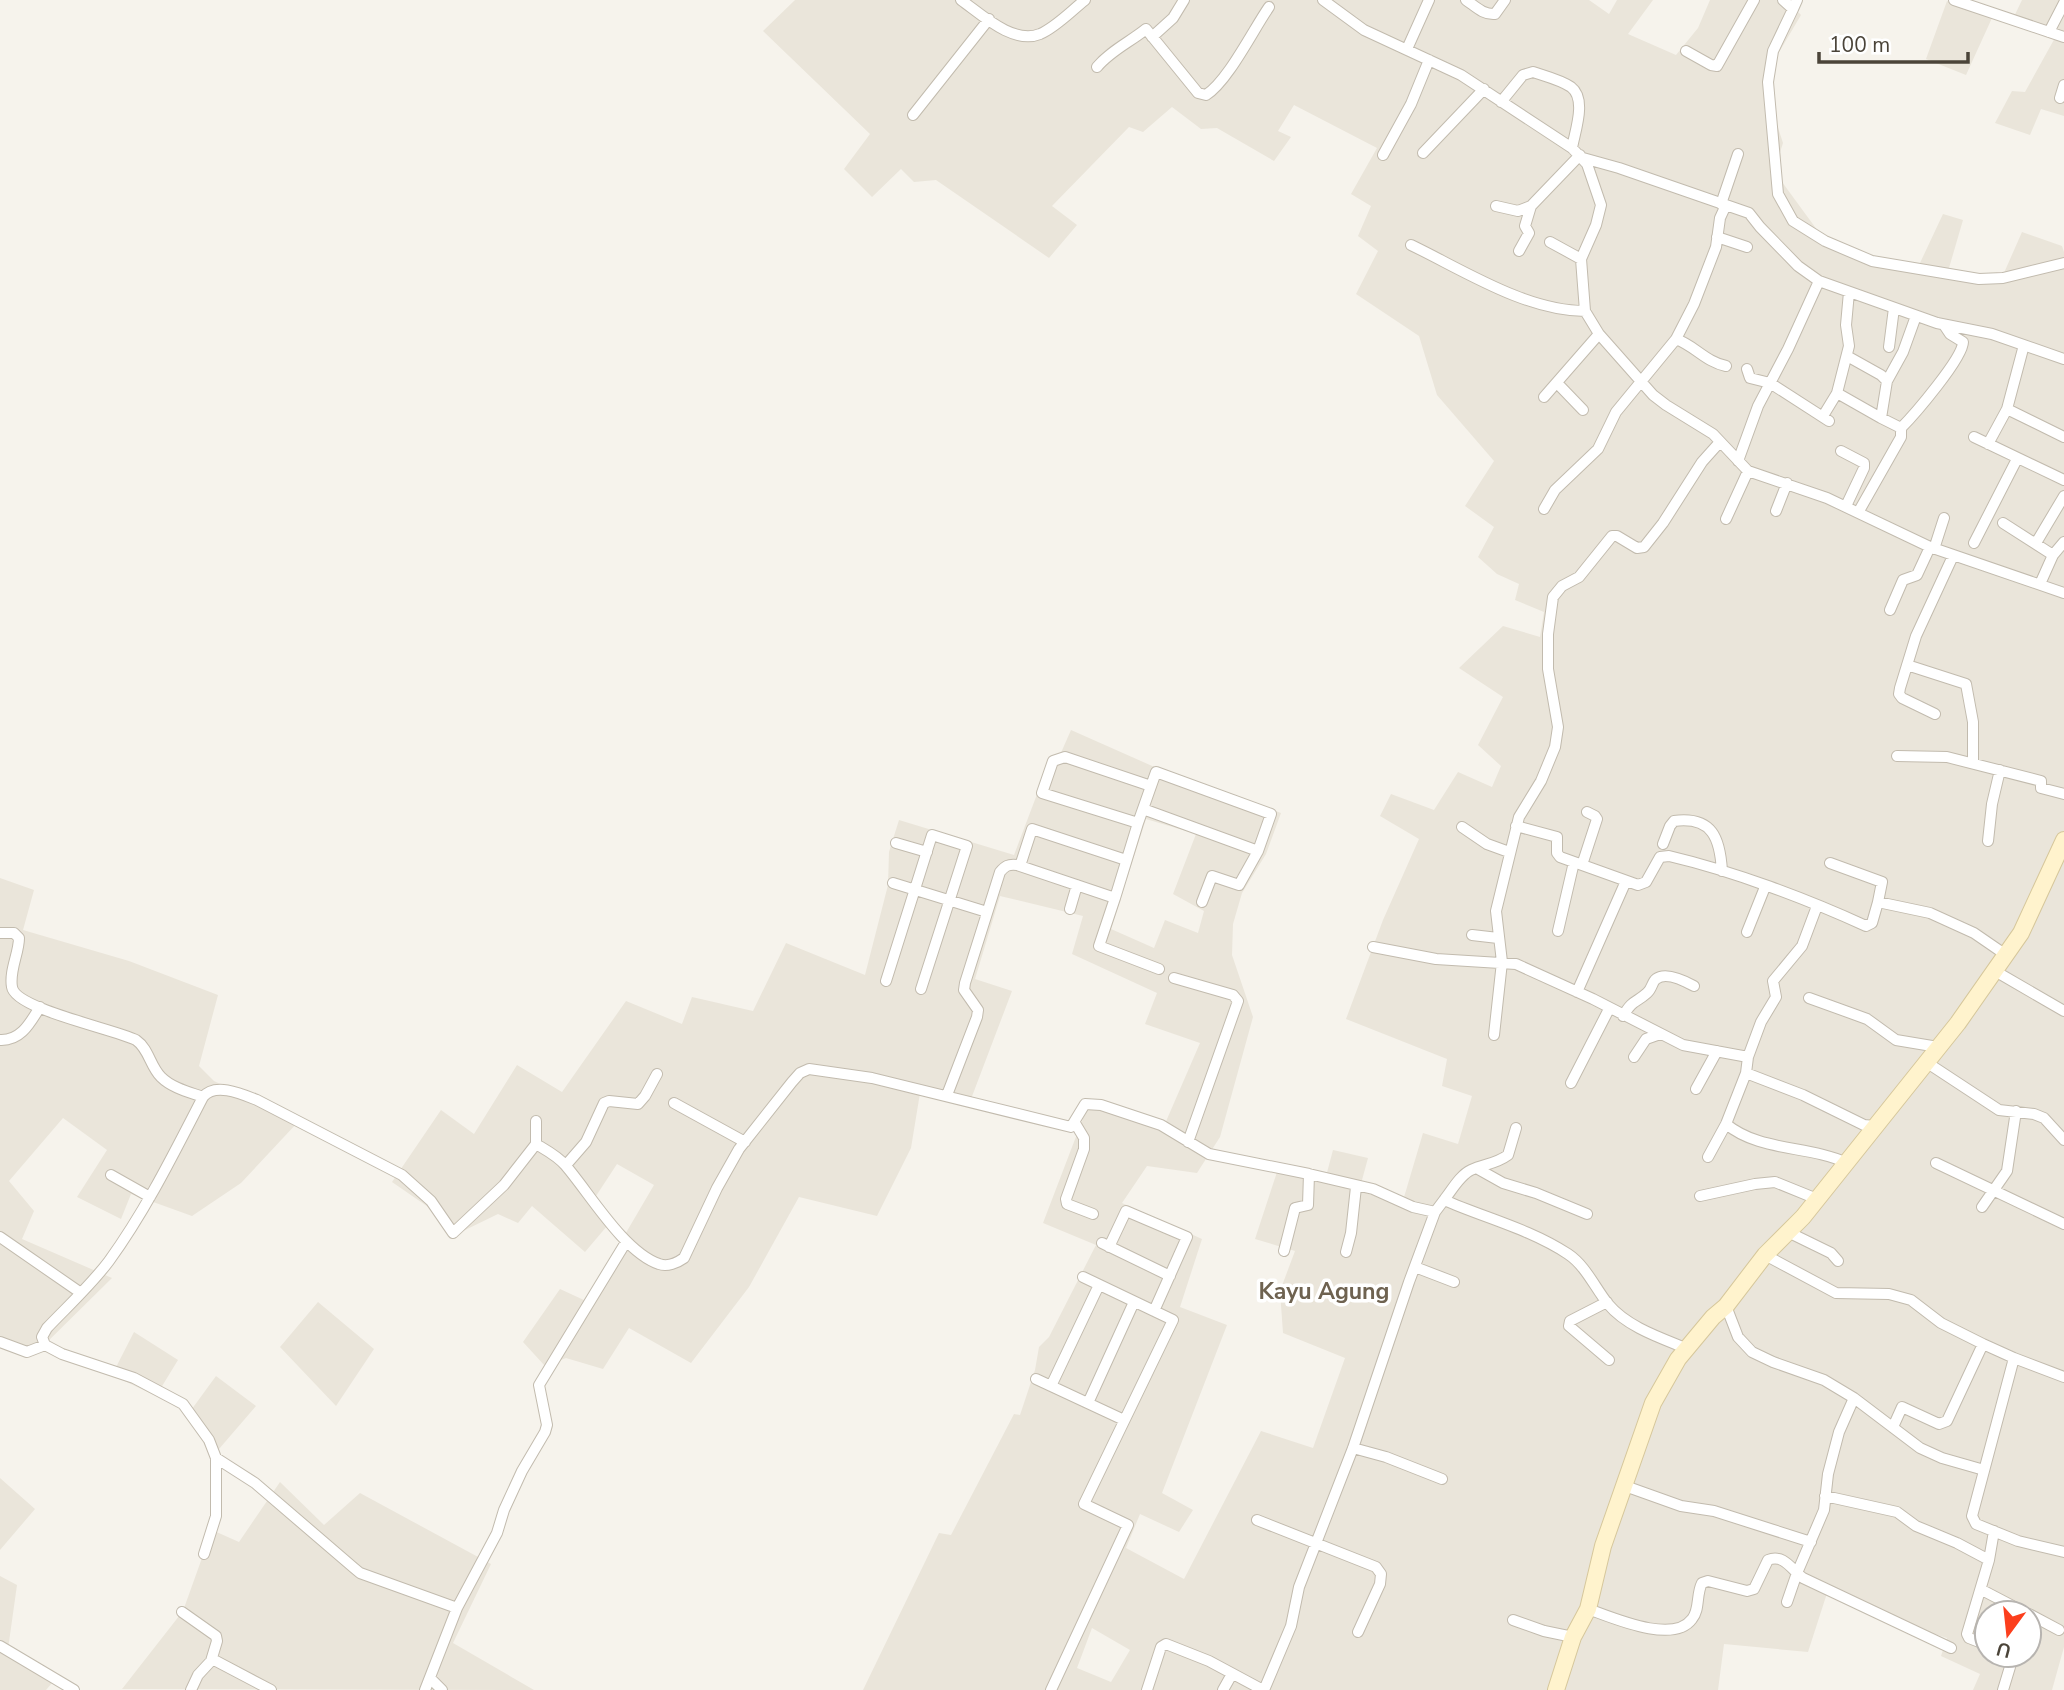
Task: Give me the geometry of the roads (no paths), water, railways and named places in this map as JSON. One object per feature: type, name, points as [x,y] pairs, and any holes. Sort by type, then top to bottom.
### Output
[{"type":"street","points":[[961,0],[989,19],[1025,37],[1038,35],[1085,0]]},
{"type":"street","points":[[1152,37],[1172,18],[1184,0]]},
{"type":"street","points":[[1323,0],[1364,30],[1407,48],[1484,89],[1578,153],[1749,212],[1760,228],[1798,266],[1819,281],[1944,325],[1963,327],[2064,359]]},
{"type":"street","points":[[1339,11],[1346,0]]},
{"type":"street","points":[[1407,48],[1430,0]]},
{"type":"street","points":[[1466,0],[1487,14],[1495,15],[1505,0]]},
{"type":"street","points":[[1686,51],[1717,66],[1754,0]]},
{"type":"street","points":[[1783,0],[1795,5],[1773,51],[1769,82],[1779,194],[1790,217],[1796,223],[1839,248],[1872,261],[1979,279],[2003,278],[2064,263]]},
{"type":"street","points":[[1954,0],[2064,37]]},
{"type":"street","points":[[2049,32],[2064,3]]},
{"type":"street","points":[[1097,67],[1105,57],[1146,29],[1198,93],[1206,95],[1212,91],[1237,57],[1269,7]]},
{"type":"street","points":[[913,116],[989,19]]},
{"type":"street","points":[[1384,155],[1429,60]]},
{"type":"street","points":[[1501,102],[1523,75],[1533,72],[1570,86],[1577,93],[1578,153],[1592,175],[1601,205],[1596,225],[1581,259],[1585,311],[1600,334],[1642,383],[1666,405],[1713,434],[1718,443],[1748,471],[1859,511],[1932,548],[2064,593]]},
{"type":"street","points":[[2060,98],[2064,85]]},
{"type":"street","points":[[1423,153],[1484,89]]},
{"type":"street","points":[[1519,251],[1529,233],[1525,226],[1531,206],[1578,153]]},
{"type":"street","points":[[1544,509],[1555,490],[1598,449],[1616,412],[1676,339],[1695,304],[1716,247],[1723,205],[1738,154]]},
{"type":"street","points":[[1496,206],[1518,211],[1531,206]]},
{"type":"street","points":[[1717,237],[1747,247]]},
{"type":"street","points":[[1550,242],[1581,259]]},
{"type":"street","points":[[1411,245],[1520,298],[1561,310],[1585,311]]},
{"type":"street","points":[[1738,461],[1758,407],[1819,281]]},
{"type":"street","points":[[1747,369],[1750,378],[1770,383],[1826,419],[1837,393],[1849,346],[1846,325],[1850,292]]},
{"type":"street","points":[[1889,347],[1894,308]]},
{"type":"street","points":[[1881,418],[1887,380],[1903,352],[1916,316]]},
{"type":"street","points":[[1859,511],[1901,437],[1901,428],[1963,349],[1963,342],[1950,334],[1944,325]]},
{"type":"street","points":[[1544,397],[1600,334]]},
{"type":"street","points":[[1676,339],[1695,348],[1712,362],[1726,366]]},
{"type":"street","points":[[1988,444],[2007,409],[2024,345]]},
{"type":"street","points":[[1847,356],[1887,380]]},
{"type":"street","points":[[1557,383],[1583,410]]},
{"type":"street","points":[[1837,393],[1901,428]]},
{"type":"street","points":[[2007,409],[2064,437]]},
{"type":"street","points":[[1974,437],[2017,460],[2030,463],[2064,480]]},
{"type":"street","points":[[1494,1035],[1502,962],[1496,911],[1516,826],[1541,781],[1555,747],[1558,727],[1548,669],[1548,634],[1553,597],[1557,590],[1579,577],[1612,536],[1617,536],[1637,548],[1644,547],[1718,443]]},
{"type":"street","points":[[1841,451],[1864,463],[1846,506]]},
{"type":"street","points":[[1974,543],[2017,460]]},
{"type":"street","points":[[1726,519],[1748,471]]},
{"type":"street","points":[[1776,510],[1787,483]]},
{"type":"street","points":[[2036,543],[2064,496]]},
{"type":"street","points":[[1890,610],[1903,580],[1917,575],[1944,518]]},
{"type":"street","points":[[2003,523],[2053,555]]},
{"type":"street","points":[[2040,584],[2053,555],[2064,542]]},
{"type":"street","points":[[1935,714],[1899,694],[1922,623],[1953,556]]},
{"type":"street","points":[[1907,664],[1966,684],[1973,722],[1973,763]]},
{"type":"street","points":[[1897,756],[1947,757],[2040,781],[2041,788],[2064,794]]},
{"type":"street","points":[[1138,823],[1042,793],[1053,761],[1065,757],[1151,786]]},
{"type":"street","points":[[1988,841],[1992,804],[2000,770]]},
{"type":"street","points":[[1159,969],[1099,946],[1156,772],[1271,814],[1258,851],[1239,886],[1212,876],[1202,902]]},
{"type":"street","points":[[1143,809],[1258,851]]},
{"type":"street","points":[[1558,931],[1578,864],[1597,819],[1587,813]]},
{"type":"street","points":[[1663,844],[1674,821],[1687,821],[1706,827],[1716,835],[1720,844],[1722,871]]},
{"type":"street","points":[[1516,826],[1555,836],[1558,839],[1558,856],[1626,881],[1641,885],[1664,856],[1722,871],[1866,926],[1872,923],[1882,882],[1830,863]]},
{"type":"street","points":[[1462,827],[1487,844],[1509,852]]},
{"type":"street","points":[[1020,866],[1032,829],[1126,860]]},
{"type":"street","points":[[886,981],[932,835],[967,846],[921,989]]},
{"type":"street","points":[[1556,1690],[1573,1637],[1588,1609],[1603,1546],[1653,1404],[1678,1359],[1847,1163],[1995,971],[2021,933],[2064,840]]},
{"type":"street","points":[[896,843],[927,852]]},
{"type":"street","points":[[947,1095],[978,1017],[976,1005],[964,990],[965,983],[1000,872],[1009,864],[1020,866],[1115,898]]},
{"type":"street","points":[[1577,992],[1626,881]]},
{"type":"street","points":[[894,883],[987,912]]},
{"type":"street","points":[[1070,909],[1077,885]]},
{"type":"street","points":[[1747,932],[1765,887]]},
{"type":"street","points":[[1878,902],[1930,913],[1974,933],[2006,955]]},
{"type":"street","points":[[1708,1157],[1726,1124],[1746,1073],[1748,1057],[1761,1022],[1776,997],[1773,981],[1802,946],[1817,906]]},
{"type":"street","points":[[0,933],[13,933],[19,938],[12,986],[20,999],[136,1040],[142,1044],[161,1077],[174,1086],[202,1097]]},
{"type":"street","points":[[1472,934],[1498,938]]},
{"type":"street","points":[[1373,947],[1436,959],[1502,962],[1524,967],[1683,1045],[1748,1057]]},
{"type":"street","points":[[1995,971],[2064,1011]]},
{"type":"street","points":[[1623,1016],[1631,1003],[1648,992],[1654,980],[1659,977],[1672,977],[1694,986]]},
{"type":"street","points":[[1174,978],[1237,996],[1238,1001],[1188,1142]]},
{"type":"street","points":[[1809,998],[1867,1019],[1896,1040],[1938,1047]]},
{"type":"street","points":[[0,1040],[9,1040],[21,1034],[40,1007]]},
{"type":"street","points":[[1571,1083],[1609,1009]]},
{"type":"street","points":[[1634,1057],[1646,1040],[1660,1034]]},
{"type":"street","points":[[1696,1089],[1717,1051]]},
{"type":"street","points":[[1926,1062],[1996,1108],[2044,1118],[2064,1140]]},
{"type":"street","points":[[536,1144],[566,1165],[626,1242],[658,1264],[677,1263],[684,1258],[718,1188],[745,1142],[805,1069],[872,1078],[1071,1127],[1088,1102],[1161,1125],[1209,1154],[1373,1189],[1413,1207],[1435,1212]]},
{"type":"street","points":[[1746,1073],[1803,1094],[1864,1125],[1874,1126]]},
{"type":"street","points":[[566,1165],[586,1142],[604,1103],[609,1101],[638,1104],[657,1074]]},
{"type":"street","points":[[204,1554],[217,1510],[216,1458],[209,1440],[183,1404],[134,1378],[62,1354],[45,1345],[42,1337],[107,1263],[150,1197],[202,1097],[216,1090],[241,1094],[401,1175],[431,1201],[453,1233],[504,1185],[536,1144],[536,1121]]},
{"type":"street","points":[[674,1102],[745,1142]]},
{"type":"street","points":[[1982,1207],[2003,1178],[2008,1166],[2016,1111]]},
{"type":"street","points":[[1075,1123],[1084,1138],[1084,1149],[1066,1199],[1067,1204],[1093,1214]]},
{"type":"street","points":[[1726,1124],[1762,1143],[1821,1153],[1847,1163]]},
{"type":"street","points":[[1147,1690],[1161,1647],[1166,1644],[1209,1661],[1264,1690],[1291,1626],[1298,1587],[1353,1448],[1435,1212],[1462,1177],[1471,1170],[1493,1164],[1508,1155],[1516,1128]]},
{"type":"street","points":[[1936,1163],[2064,1224]]},
{"type":"street","points":[[1478,1169],[1503,1183],[1587,1214]]},
{"type":"street","points":[[1284,1251],[1295,1208],[1308,1205],[1309,1174]]},
{"type":"street","points":[[111,1175],[150,1197]]},
{"type":"street","points":[[1700,1196],[1775,1182],[1817,1199]]},
{"type":"street","points":[[1346,1252],[1356,1187]]},
{"type":"street","points":[[1444,1200],[1500,1220],[1569,1255],[1614,1310],[1649,1334],[1688,1349]]},
{"type":"street","points":[[1154,1311],[1170,1276],[1187,1237],[1126,1211],[1106,1245],[1170,1276]]},
{"type":"street","points":[[1788,1232],[1831,1254],[1838,1261]]},
{"type":"street","points":[[0,1237],[81,1293]]},
{"type":"street","points":[[425,1690],[457,1608],[497,1533],[517,1483],[545,1432],[547,1425],[539,1385],[626,1242]]},
{"type":"street","points":[[1765,1255],[1836,1293],[1889,1294],[1911,1300],[1941,1323],[2014,1359],[2064,1377]]},
{"type":"street","points":[[1415,1267],[1454,1282]]},
{"type":"street","points":[[1051,1690],[1128,1525],[1084,1504],[1173,1320],[1083,1277]]},
{"type":"street","points":[[1051,1386],[1100,1285]]},
{"type":"street","points":[[1088,1403],[1134,1302]]},
{"type":"street","points":[[1607,1302],[1570,1321],[1569,1326],[1609,1360]]},
{"type":"street","points":[[1726,1306],[1738,1337],[1752,1352],[1824,1380],[1854,1398],[1932,1454],[1984,1470]]},
{"type":"street","points":[[0,1342],[27,1352],[45,1345]]},
{"type":"street","points":[[1893,1427],[1902,1407],[1939,1424],[1947,1421],[1983,1344]]},
{"type":"street","points":[[2014,1359],[1972,1516],[1976,1524],[2018,1541],[2064,1552]]},
{"type":"street","points":[[1036,1379],[1124,1420]]},
{"type":"street","points":[[1787,1602],[1824,1510],[1825,1485],[1839,1432],[1854,1398]]},
{"type":"street","points":[[1353,1448],[1386,1457],[1442,1479]]},
{"type":"street","points":[[216,1458],[255,1483],[360,1573],[457,1608]]},
{"type":"street","points":[[1625,1486],[1681,1506],[1714,1511],[1811,1542]]},
{"type":"street","points":[[1825,1496],[1897,1512],[1916,1526],[1989,1559]]},
{"type":"street","points":[[1257,1520],[1370,1563],[1381,1574],[1380,1584],[1358,1632]]},
{"type":"street","points":[[1979,1599],[1994,1531]]},
{"type":"street","points":[[1588,1609],[1641,1627],[1671,1629],[1684,1626],[1693,1619],[1699,1588],[1704,1581],[1747,1591],[1754,1589],[1768,1560],[1773,1558],[1782,1559],[1803,1578],[1951,1648]]},
{"type":"street","points":[[1982,1590],[1999,1599]]},
{"type":"street","points":[[182,1612],[216,1636],[217,1642],[211,1661],[198,1675],[191,1690]]},
{"type":"street","points":[[1973,1616],[1967,1634],[1973,1640]]},
{"type":"street","points":[[1513,1620],[1544,1631],[1573,1637]]},
{"type":"street","points":[[2043,1622],[2059,1630]]},
{"type":"street","points":[[0,1646],[74,1690]]},
{"type":"street","points":[[211,1661],[216,1661],[271,1690]]},
{"type":"street","points":[[2003,1690],[2011,1669]]},
{"type":"street","points":[[1223,1690],[1232,1674]]},
{"type":"street","points":[[430,1678],[442,1690]]},
{"type":"district","name":"Kayu Agung","points":[[1324,1291]]}]
